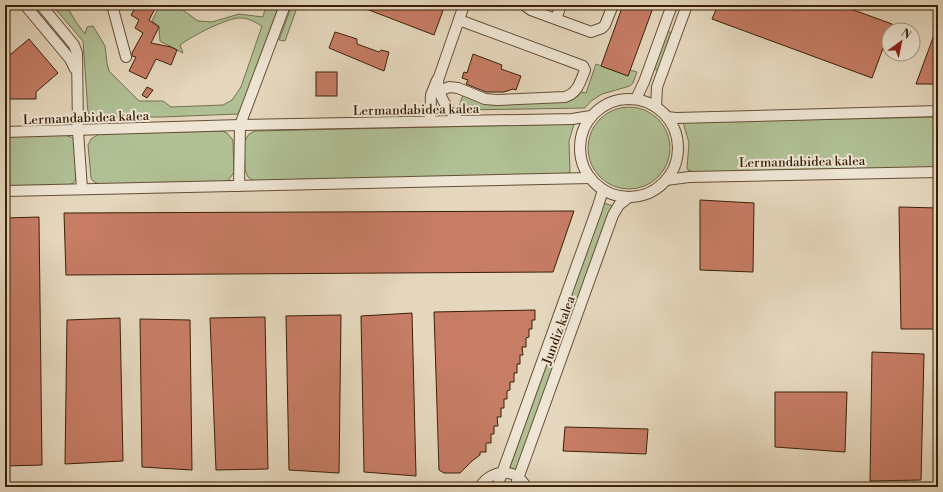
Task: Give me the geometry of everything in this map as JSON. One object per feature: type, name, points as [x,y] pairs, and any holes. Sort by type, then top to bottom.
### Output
[{"type":"street","points":[[25,5],[70,59],[77,73]]},
{"type":"street","points":[[41,5],[74,45],[77,53],[78,131],[82,189]]},
{"type":"street","points":[[112,5],[126,56]]},
{"type":"street","points":[[239,186],[240,125],[286,5]]},
{"type":"street","points":[[430,121],[431,95],[464,5]]},
{"type":"street","points":[[524,5],[531,10],[591,32],[605,25],[613,5]]},
{"type":"street","points":[[556,19],[561,5]]},
{"type":"street","points":[[636,99],[644,82],[672,5]]},
{"type":"street","points":[[656,107],[657,87],[687,5]]},
{"type":"street","points":[[440,94],[442,90],[449,87],[458,88],[485,99],[497,100],[565,97],[572,95],[578,89],[585,70],[583,66],[459,20]]},
{"type":"street","points":[[440,73],[438,80],[440,94],[447,107],[459,121]]},
{"type":"street","points":[[626,98],[646,102],[656,107],[667,117],[674,129],[678,142],[678,156],[674,169],[656,190],[643,195],[629,197],[616,195],[603,190],[590,178],[582,164],[579,147],[585,125],[598,109],[611,102],[626,98]]},
{"type":"street","points":[[667,117],[938,111]]},
{"type":"street","name":"Lermandabidea kalea","points":[[5,132],[240,125],[572,119],[591,116]]},
{"type":"street","name":"Lermandabidea kalea","points":[[666,180],[689,177],[938,172]]},
{"type":"street","points":[[5,191],[590,178]]},
{"type":"street","name":"Jundiz kalea","points":[[497,487],[603,190]]},
{"type":"street","name":"Jundiz kalea","points":[[517,482],[613,215],[619,205],[629,197]]},
{"type":"street","points":[[480,487],[490,476],[503,472],[509,473],[517,482],[526,487]]},
{"type":"green space","points":[[28,5],[38,5],[66,38],[72,52],[70,54]]},
{"type":"green space","points":[[52,5],[66,5],[85,34],[87,27],[93,26],[105,46],[109,71],[139,101],[163,101],[171,107],[223,105],[232,100],[241,87],[262,26],[252,20],[244,18],[227,21],[192,37],[180,45],[183,53],[160,41],[159,26],[152,21],[160,5],[176,5],[198,21],[212,22],[239,14],[263,17],[266,5],[279,5],[245,100],[238,114],[162,117],[93,117],[88,113],[83,41]]},
{"type":"green space","points":[[292,5],[298,5],[285,41],[279,40]]},
{"type":"green space","points":[[667,30],[671,33],[658,71],[654,68]]},
{"type":"green space","points":[[596,64],[628,76],[630,70],[637,72],[633,83],[630,86],[602,94],[591,101],[585,108],[464,110],[460,107],[463,95],[482,102],[580,92],[586,93]]},
{"type":"green space","points":[[629,107],[645,110],[658,119],[667,132],[670,148],[667,164],[658,177],[645,186],[629,189],[613,186],[600,177],[591,164],[588,148],[591,132],[600,119],[613,110]]},
{"type":"green space","points":[[938,117],[938,168],[694,172],[688,170],[687,168],[689,143],[683,122]]},
{"type":"green space","points":[[574,124],[569,141],[570,172],[566,175],[254,181],[248,177],[245,170],[244,142],[249,134],[255,131]]},
{"type":"green space","points":[[222,131],[227,133],[233,140],[234,172],[228,181],[100,185],[91,178],[88,145],[91,139],[99,134]]},
{"type":"green space","points":[[64,135],[71,137],[75,141],[78,176],[73,183],[67,186],[5,187],[5,136]]},
{"type":"green space","points":[[604,203],[613,206],[517,471],[509,469]]},
{"type":"building","points":[[137,5],[157,5],[149,20],[159,27],[151,43],[171,47],[177,50],[171,65],[156,59],[146,79],[129,71],[136,57],[132,56],[132,53],[143,33],[135,28],[139,20],[131,15]]},
{"type":"building","points":[[356,5],[445,5],[434,35]]},
{"type":"building","points":[[623,5],[654,5],[628,76],[601,66]]},
{"type":"building","points":[[718,5],[840,5],[887,22],[881,22],[881,54],[872,78],[712,19]]},
{"type":"building","points":[[937,27],[938,84],[916,84]]},
{"type":"building","points":[[335,32],[357,39],[357,44],[379,52],[381,50],[389,52],[384,71],[329,48]]},
{"type":"building","points":[[29,39],[58,73],[36,92],[36,99],[5,99],[5,59]]},
{"type":"building","points":[[473,54],[502,65],[501,69],[521,76],[516,90],[486,92],[466,84],[468,80],[462,78],[464,72],[467,73]]},
{"type":"building","points":[[316,72],[337,72],[337,96],[316,96]]},
{"type":"building","points":[[147,87],[153,90],[147,98],[142,95]]},
{"type":"building","points":[[700,200],[754,203],[753,272],[700,270]]},
{"type":"building","points":[[899,207],[938,208],[938,329],[901,329]]},
{"type":"building","points":[[574,211],[553,272],[66,275],[64,213]]},
{"type":"building","points":[[39,217],[42,465],[5,466],[5,218]]},
{"type":"building","points":[[535,310],[535,320],[532,320],[532,329],[529,329],[529,337],[526,338],[526,347],[522,347],[523,355],[520,355],[520,364],[517,364],[517,373],[514,373],[514,382],[510,382],[510,390],[507,391],[507,399],[504,399],[504,408],[501,408],[501,417],[497,417],[498,426],[494,426],[494,434],[491,434],[491,443],[486,443],[486,452],[480,452],[480,455],[460,473],[444,473],[439,470],[434,312]]},
{"type":"building","points":[[412,313],[416,476],[364,472],[361,316]]},
{"type":"building","points":[[341,315],[339,473],[289,470],[286,316]]},
{"type":"building","points":[[265,317],[268,469],[216,470],[210,318]]},
{"type":"building","points":[[120,318],[123,461],[65,464],[67,320]]},
{"type":"building","points":[[140,319],[190,320],[192,470],[142,467]]},
{"type":"building","points":[[872,352],[924,354],[921,480],[870,481]]},
{"type":"building","points":[[775,392],[847,392],[845,452],[775,447]]},
{"type":"building","points":[[565,427],[648,429],[646,454],[563,451]]}]
